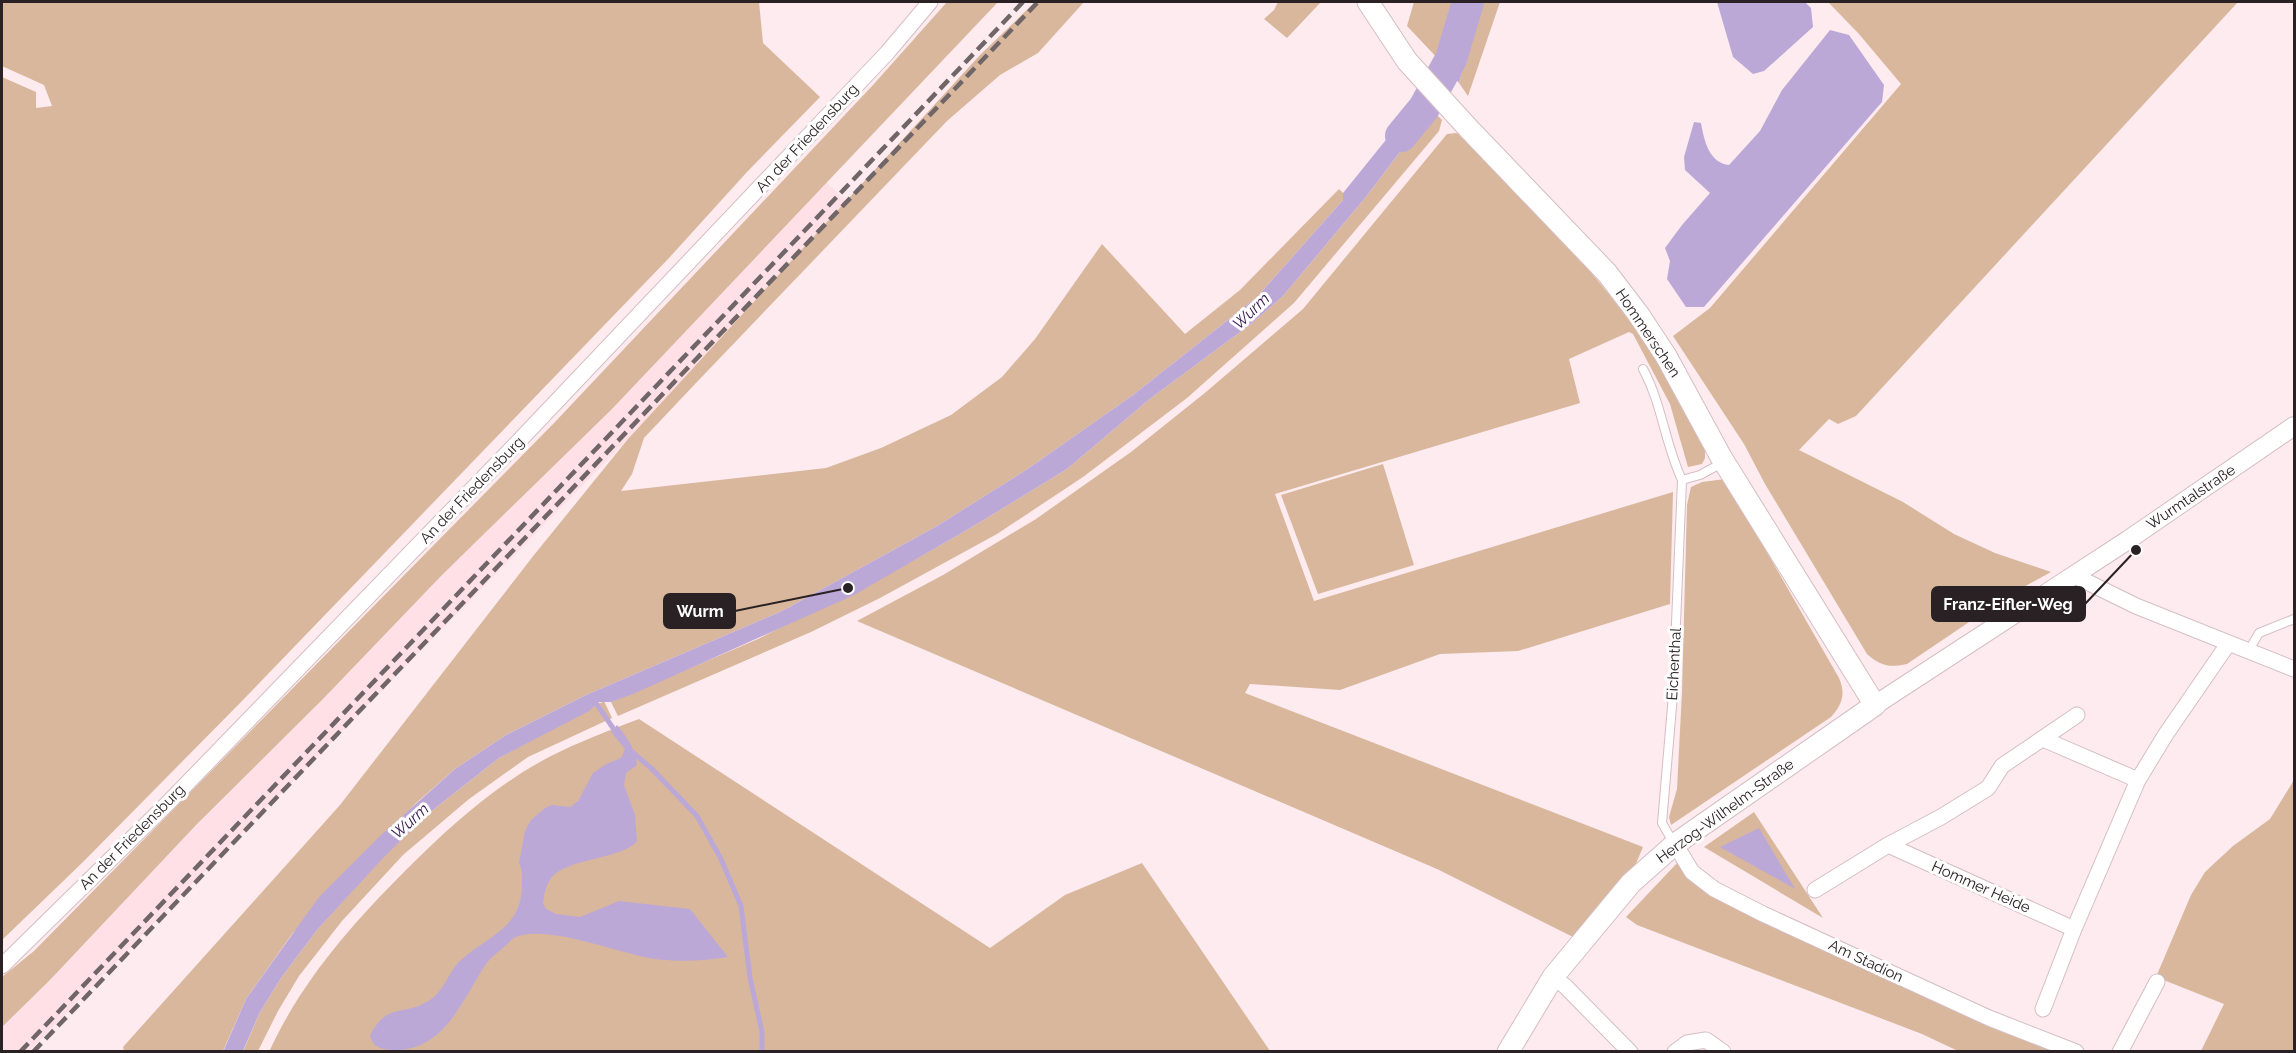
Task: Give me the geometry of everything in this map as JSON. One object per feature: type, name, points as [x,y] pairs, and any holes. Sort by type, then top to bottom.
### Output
[{"type":"main road","name":"Hommerschen","points":[[1368,2],[1407,61],[1607,273],[1666,356],[1725,462],[1875,705]]},
{"type":"main road","name":"Herzog-Wilhelm-Straße","points":[[1508,1052],[1553,977],[1631,883],[1675,844],[1875,705]]},
{"type":"street","name":"An der Friedensburg","points":[[2,966],[168,803],[526,434],[887,52],[930,2]]},
{"type":"street","name":"Wurmtalstraße","points":[[1875,705],[2295,426]]},
{"type":"street","points":[[2073,575],[2129,603],[2295,669]]},
{"type":"street","points":[[2043,1009],[2074,929],[2138,780],[2166,734],[2228,644]]},
{"type":"street","points":[[1815,890],[1988,788],[2002,766],[2077,715]]},
{"type":"street","points":[[2043,739],[2138,780]]},
{"type":"street","name":"Am Stadion","points":[[1675,844],[1692,872],[1714,889],[1763,914],[1989,1018],[2076,1052]]},
{"type":"street","name":"Hommer Heide","points":[[1888,845],[2074,929]]},
{"type":"street","points":[[1553,977],[1565,986],[1630,1052]]},
{"type":"street","points":[[2120,1052],[2157,982]]},
{"type":"street","points":[[1675,1052],[1687,1043],[1706,1040],[1723,1052]]},
{"type":"lane","name":"Eichenthal","points":[[1643,369],[1654,389],[1676,467],[1682,480],[1674,684],[1662,823],[1675,844]]},
{"type":"lane","points":[[1682,480],[1700,475],[1725,462]]},
{"type":"lane","points":[[2249,650],[2259,633],[2295,619]]},
{"type":"shaded area","points":[[2,2],[759,2],[763,43],[820,97],[747,172],[669,258],[242,701],[83,862],[2,940],[2,77],[36,92],[36,108],[52,106],[44,85],[2,66]]},
{"type":"shaded area","points":[[947,2],[998,2],[612,409],[442,575],[322,700],[197,824],[50,980],[2,1027],[2,977],[34,951],[555,422],[873,85]]},
{"type":"shaded area","points":[[1035,2],[1084,2],[1038,53],[1000,75],[947,121],[695,384],[644,438],[632,474],[621,491],[826,468],[881,448],[951,415],[1002,377],[1035,339],[1102,244],[1185,334],[1240,290],[1339,189],[1343,193],[1343,200],[1257,297],[1133,395],[1026,470],[937,526],[782,611],[586,695],[506,735],[455,769],[415,804],[292,934],[246,999],[223,1051],[124,1051],[123,1047],[340,805],[534,555],[628,439],[980,55]]},
{"type":"shaded area","points":[[1278,2],[1321,2],[1287,38],[1264,19],[1274,10]]},
{"type":"shaded area","points":[[1414,2],[1459,2],[1442,63],[1407,26]]},
{"type":"shaded area","points":[[1484,2],[1500,2],[1468,96],[1459,83],[1471,37]]},
{"type":"shaded area","points":[[1828,2],[2238,2],[1856,416],[1838,424],[1829,419],[1799,450],[1903,502],[1954,534],[1995,553],[2051,572],[2009,595],[1907,664],[1895,666],[1885,665],[1867,654],[1765,484],[1744,444],[1673,336],[1710,308],[1901,84],[1859,34]]},
{"type":"shaded area","points":[[1432,110],[1442,120],[1439,131],[1294,303],[1187,398],[1083,477],[997,534],[880,598],[811,632],[618,716],[611,702],[758,639],[918,558],[1067,469],[1151,398],[1251,324],[1283,296],[1365,198]]},
{"type":"shaded area","points":[[1447,134],[1463,134],[1533,207],[1621,309],[1666,376],[1705,447],[1705,458],[1702,464],[1688,467],[1670,404],[1633,334],[1629,332],[1569,359],[1580,403],[1275,494],[1314,601],[1673,492],[1670,604],[1518,651],[1440,654],[1340,690],[1250,684],[1245,693],[1643,847],[1635,866],[1599,904],[1575,938],[1437,869],[857,621],[943,575],[1036,519],[1131,452],[1206,392],[1303,309]]},
{"type":"shaded area","points":[[826,182],[846,201],[628,439],[29,1051],[2,1052],[2,1027],[50,980],[197,824],[322,700],[442,575],[612,409]]},
{"type":"shaded area","points":[[1383,464],[1414,565],[1318,594],[1281,495]]},
{"type":"shaded area","points":[[1725,479],[1839,678],[1842,699],[1831,717],[1671,825],[1669,817],[1677,789],[1682,692],[1687,505],[1691,487],[1702,482]]},
{"type":"shaded area","points":[[604,701],[612,718],[528,757],[469,799],[403,855],[342,921],[299,976],[258,1051],[243,1052],[259,1014],[281,978],[317,930],[384,856],[429,813],[499,758]]},
{"type":"shaded area","points":[[639,719],[990,948],[1065,895],[1142,863],[1270,1051],[269,1052],[296,1002],[329,956],[385,891],[456,823],[530,767],[572,746]]},
{"type":"shaded area","points":[[2294,780],[2294,1051],[2201,1051],[2224,1004],[2156,977],[2191,895],[2205,872],[2233,846],[2270,819]]},
{"type":"shaded area","points":[[1754,812],[1823,918],[1704,847]]},
{"type":"shaded area","points":[[1680,860],[1689,875],[2054,1051],[1958,1051],[1922,1034],[1637,925],[1626,917]]},
{"type":"water","points":[[1459,2],[1484,2],[1471,37],[1459,83],[1442,63]]},
{"type":"water","points":[[1717,2],[1805,2],[1811,8],[1813,27],[1764,71],[1753,74],[1733,57]]},
{"type":"water","points":[[1830,30],[1849,35],[1884,85],[1882,102],[1704,307],[1686,307],[1667,279],[1670,261],[1665,248],[1710,193],[1685,170],[1684,157],[1694,122],[1701,123],[1712,155],[1722,163],[1729,165],[1760,131],[1782,90]]},
{"type":"water","points":[[1423,94],[1432,110],[1365,198],[1283,296],[1251,324],[1151,398],[1067,469],[972,527],[854,595],[633,694],[611,702],[599,702],[589,711],[499,758],[429,813],[384,857],[317,930],[281,978],[259,1014],[243,1051],[223,1052],[246,999],[319,897],[381,835],[455,769],[506,735],[586,695],[782,611],[937,526],[1026,470],[1133,395],[1257,297],[1343,200],[1343,193]]},
{"type":"water","points":[[617,725],[630,744],[636,759],[637,765],[626,773],[624,785],[635,815],[637,841],[632,846],[613,854],[572,865],[557,872],[548,883],[543,903],[546,909],[556,914],[580,917],[619,901],[690,909],[728,957],[692,961],[664,960],[546,934],[516,937],[488,962],[459,1008],[438,1034],[425,1043],[409,1049],[391,1050],[375,1045],[370,1036],[382,1018],[430,1000],[461,960],[502,930],[510,921],[520,900],[522,874],[519,863],[525,831],[531,820],[552,805],[570,807],[578,801],[593,773],[621,758],[625,749],[611,732]]},
{"type":"water","points":[[1759,828],[1795,889],[1720,847]]},
{"type":"waterway","name":"Wurm","points":[[1401,136],[1424,108],[1451,59],[1468,2]]},
{"type":"waterway","points":[[594,700],[617,734]]},
{"type":"waterway","points":[[630,750],[652,769],[697,816],[721,859],[741,906],[750,978],[762,1032],[762,1052]]},
{"type":"railway","points":[[20,1052],[1023,2]]},
{"type":"railway","points":[[33,1052],[1038,2]]},
{"type":"place","name":"Franz-Eifler-Weg","points":[[2136,550]]},
{"type":"place","name":"Wurm","points":[[848,588]]}]
